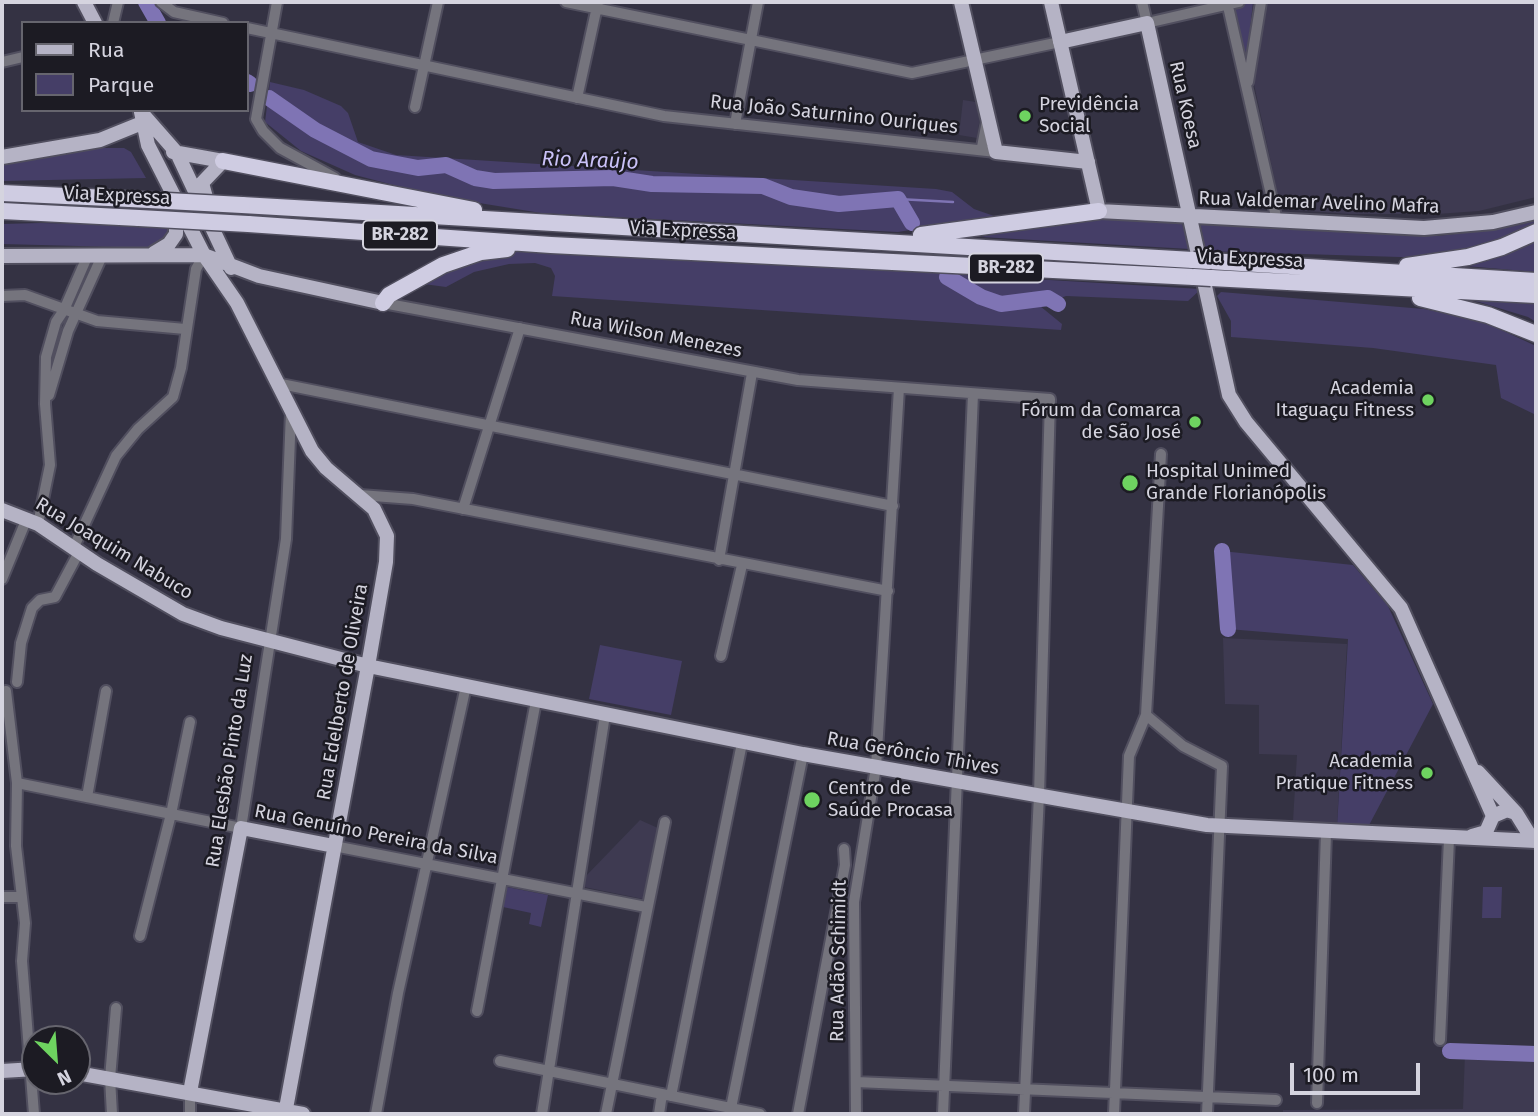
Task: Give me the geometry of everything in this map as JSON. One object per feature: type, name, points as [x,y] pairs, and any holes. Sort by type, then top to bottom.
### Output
[{"type":"highway","points":[[223,161],[350,184],[525,221]]},
{"type":"highway","name":"Via Expressa","points":[[2,193],[877,240],[1202,269]]},
{"type":"highway","name":"Via Expressa","points":[[2,211],[248,224],[551,245],[1202,269],[1361,279]]},
{"type":"highway","points":[[877,240],[1099,211]]},
{"type":"highway","points":[[1361,279],[1468,257],[1502,247],[1536,232]]},
{"type":"highway","points":[[383,303],[389,295],[420,277],[464,257],[481,252],[551,245]]},
{"type":"highway","points":[[1361,279],[1536,281]]},
{"type":"highway","points":[[1361,279],[1536,295]]},
{"type":"highway","points":[[1361,279],[1461,306],[1536,334]]},
{"type":"main road","points":[[84,2],[94,21]]},
{"type":"main road","points":[[961,2],[987,118],[989,149]]},
{"type":"main road","points":[[1051,2],[1099,211]]},
{"type":"main road","points":[[1060,42],[1146,23]]},
{"type":"main road","name":"Rua Koesa","points":[[1146,23],[1219,358],[1234,405],[1396,601],[1414,633],[1472,766],[1491,821]]},
{"type":"main road","points":[[100,140],[141,115]]},
{"type":"main road","points":[[141,115],[142,143],[176,219],[174,239],[152,254]]},
{"type":"main road","points":[[141,115],[177,153],[232,273],[237,303]]},
{"type":"main road","points":[[2,157],[100,140],[142,143],[177,153],[223,161]]},
{"type":"main road","points":[[142,143],[164,176],[204,256],[237,303]]},
{"type":"main road","name":"Rua João Saturnino Ouriques","points":[[989,149],[1088,162]]},
{"type":"main road","points":[[164,176],[177,153]]},
{"type":"main road","points":[[223,161],[205,178],[203,193],[236,255],[259,276]]},
{"type":"main road","name":"Rua Valdemar Avelino Mafra","points":[[1099,211],[1447,228],[1535,213]]},
{"type":"main road","points":[[204,256],[219,241]]},
{"type":"main road","name":"Rua Wilson Menezes","points":[[2,256],[204,256],[232,273],[259,276],[383,303]]},
{"type":"main road","name":"Rua Edelberto de Oliveira","points":[[237,303],[291,412],[318,459],[360,495],[380,517],[388,547],[285,1112]]},
{"type":"main road","name":"Rua Joaquim Nabuco","points":[[2,509],[33,521],[177,611],[269,641],[368,666]]},
{"type":"main road","name":"Rua Gerôncio Thives","points":[[368,666],[742,743],[1218,827],[1453,839],[1536,839]]},
{"type":"main road","points":[[1472,766],[1536,839]]},
{"type":"main road","points":[[1453,839],[1478,835],[1501,810],[1518,817]]},
{"type":"main road","points":[[1491,821],[1494,836],[1506,841],[1520,833],[1518,817]]},
{"type":"main road","name":"Rua Genuíno Pereira da Silva","points":[[241,828],[334,846]]},
{"type":"main road","name":"Rua Elesbão Pinto da Luz","points":[[190,1093],[241,828]]},
{"type":"main road","points":[[2,1071],[21,1070]]},
{"type":"main road","points":[[91,1075],[303,1114]]},
{"type":"street","points":[[113,21],[118,2]]},
{"type":"street","points":[[161,2],[174,12],[214,21]]},
{"type":"street","points":[[278,2],[255,113],[263,131],[290,155],[350,184]]},
{"type":"street","points":[[415,107],[438,2]]},
{"type":"street","points":[[566,2],[598,5],[749,41],[912,73],[1060,42]]},
{"type":"street","points":[[735,124],[758,2]]},
{"type":"street","name":"Rua Koesa","points":[[1142,2],[1146,23]]},
{"type":"street","points":[[1247,90],[1261,2]]},
{"type":"street","points":[[1146,23],[1231,3],[1247,90],[1277,221]]},
{"type":"street","points":[[578,98],[598,5]]},
{"type":"street","name":"Rua João Saturnino Ouriques","points":[[248,28],[664,116],[989,149]]},
{"type":"street","points":[[2,62],[21,57]]},
{"type":"street","points":[[45,404],[68,331],[103,256]]},
{"type":"street","points":[[17,682],[21,643],[32,608],[40,600],[55,597],[116,456],[138,429],[173,397],[181,370],[196,269],[204,256]]},
{"type":"street","points":[[2,579],[33,521],[50,465],[45,404],[46,357],[56,322],[87,257]]},
{"type":"street","points":[[2,296],[25,295],[76,316],[108,323],[185,329]]},
{"type":"street","name":"Rua Wilson Menezes","points":[[383,303],[752,373],[899,388],[1050,399],[1039,796]]},
{"type":"street","points":[[463,509],[520,328]]},
{"type":"street","points":[[719,560],[752,373]]},
{"type":"street","points":[[276,383],[893,506]]},
{"type":"street","name":"Rua Adão Schimidt","points":[[856,1114],[854,902],[876,767],[899,388]]},
{"type":"street","points":[[943,1114],[959,781],[973,394]]},
{"type":"street","name":"Rua Elesbão Pinto da Luz","points":[[241,828],[286,539],[291,412]]},
{"type":"street","points":[[1114,1114],[1125,811],[1130,749],[1146,715],[1161,454]]},
{"type":"street","points":[[360,495],[413,499],[741,565],[888,591]]},
{"type":"street","points":[[721,656],[741,565]]},
{"type":"street","points":[[376,1114],[426,864],[466,686]]},
{"type":"street","points":[[6,691],[17,783],[20,897],[25,923],[22,961],[29,1025]]},
{"type":"street","points":[[87,797],[106,691]]},
{"type":"street","points":[[477,1011],[536,701]]},
{"type":"street","points":[[542,1114],[605,715]]},
{"type":"street","points":[[1146,715],[1183,746],[1221,766],[1207,1114]]},
{"type":"street","points":[[140,936],[172,814],[190,722]]},
{"type":"street","points":[[659,1114],[667,1095],[742,743]]},
{"type":"street","points":[[731,1108],[803,754]]},
{"type":"street","name":"Rua Genuíno Pereira da Silva","points":[[17,783],[241,828]]},
{"type":"street","points":[[1024,1114],[1039,796]]},
{"type":"street","points":[[606,1114],[665,822]]},
{"type":"street","points":[[1317,1103],[1326,833]]},
{"type":"street","points":[[1440,1040],[1453,839]]},
{"type":"street","name":"Rua Genuíno Pereira da Silva","points":[[334,846],[646,907]]},
{"type":"street","points":[[798,1114],[845,865],[844,849]]},
{"type":"street","points":[[2,897],[20,897]]},
{"type":"street","points":[[838,901],[854,902]]},
{"type":"street","points":[[112,1114],[110,1078],[116,1008]]},
{"type":"street","points":[[500,1061],[760,1114]]},
{"type":"street","points":[[856,1082],[1276,1100]]},
{"type":"street","name":"Rua Elesbão Pinto da Luz","points":[[190,1093],[190,1114]]},
{"type":"street","points":[[34,1095],[34,1114]]},
{"type":"shaded area","points":[[1266,2],[1536,2],[1536,197],[1479,211],[1437,214],[1349,214],[1281,209],[1252,75]]},
{"type":"shaded area","points":[[963,100],[982,103],[977,138],[959,135]]},
{"type":"shaded area","points":[[1223,638],[1347,644],[1337,823],[1293,821],[1297,755],[1259,754],[1259,705],[1225,704]]},
{"type":"shaded area","points":[[640,820],[660,829],[643,899],[584,887],[585,877]]},
{"type":"shaded area","points":[[1465,1052],[1536,1052],[1536,1114],[1283,1114],[1283,1110],[1463,1109]]},
{"type":"green space","points":[[1253,2],[1247,57],[1231,6]]},
{"type":"green space","points":[[270,82],[304,90],[341,106],[348,113],[358,142],[396,155],[936,189],[952,192],[974,209],[994,216],[898,232],[541,213],[436,196],[355,175],[301,151],[265,122]]},
{"type":"green space","points":[[85,148],[124,148],[131,152],[146,178],[2,181],[2,165]]},
{"type":"green space","points":[[1081,216],[1181,221],[1190,249],[981,237]]},
{"type":"green space","points":[[1536,221],[1536,226],[1515,238],[1432,258],[1206,251],[1200,222],[1438,236],[1505,228]]},
{"type":"green space","points":[[2,224],[172,226],[163,241],[154,248],[2,244]]},
{"type":"green space","points":[[1536,240],[1536,272],[1454,265],[1510,252]]},
{"type":"green space","points":[[527,249],[1201,289],[1188,301],[1066,296],[1040,306],[1062,324],[1061,330],[552,296],[555,276],[551,268],[535,263],[509,264],[474,272],[446,287],[416,283],[499,253]]},
{"type":"green space","points":[[1221,292],[1424,309],[1482,321],[1536,346],[1536,415],[1501,398],[1496,365],[1373,348],[1231,337],[1231,321],[1217,296]]},
{"type":"green space","points":[[1469,299],[1536,302],[1536,322],[1528,317]]},
{"type":"green space","points":[[1222,551],[1353,565],[1388,606],[1433,704],[1367,829],[1337,827],[1348,639],[1228,629]]},
{"type":"green space","points":[[600,645],[682,661],[671,715],[589,699]]},
{"type":"green space","points":[[507,887],[548,895],[541,927],[529,924],[531,913],[503,907]]},
{"type":"green space","points":[[1483,887],[1502,887],[1501,918],[1482,918]]},
{"type":"waterway","name":"Rio Araújo","points":[[146,2],[157,21]]},
{"type":"waterway","name":"Rio Araújo","points":[[269,98],[315,130],[371,159],[418,168],[446,165],[475,178],[494,181],[613,178],[652,184],[763,186],[791,197],[839,204],[898,199],[912,223]]},
{"type":"waterway","points":[[898,199],[953,202]]},
{"type":"waterway","name":"Rio Araújo","points":[[947,277],[981,297],[1001,304],[1048,298],[1058,304]]},
{"type":"waterway","name":"Rio Araújo","points":[[1222,551],[1228,629]]},
{"type":"waterway","name":"Rio Araújo","points":[[1450,1051],[1536,1054]]},
{"type":"place","name":"Previdência Social","points":[[1025,116]]},
{"type":"place","name":"Academia Itaguaçu Fitness","points":[[1428,400]]},
{"type":"place","name":"Fórum da Comarca de São José","points":[[1195,422]]},
{"type":"place","name":"Hospital Unimed Grande Florianópolis","points":[[1130,483]]},
{"type":"place","name":"Academia Pratique Fitness","points":[[1427,773]]},
{"type":"place","name":"Centro de Saúde Procasa","points":[[812,800]]}]
